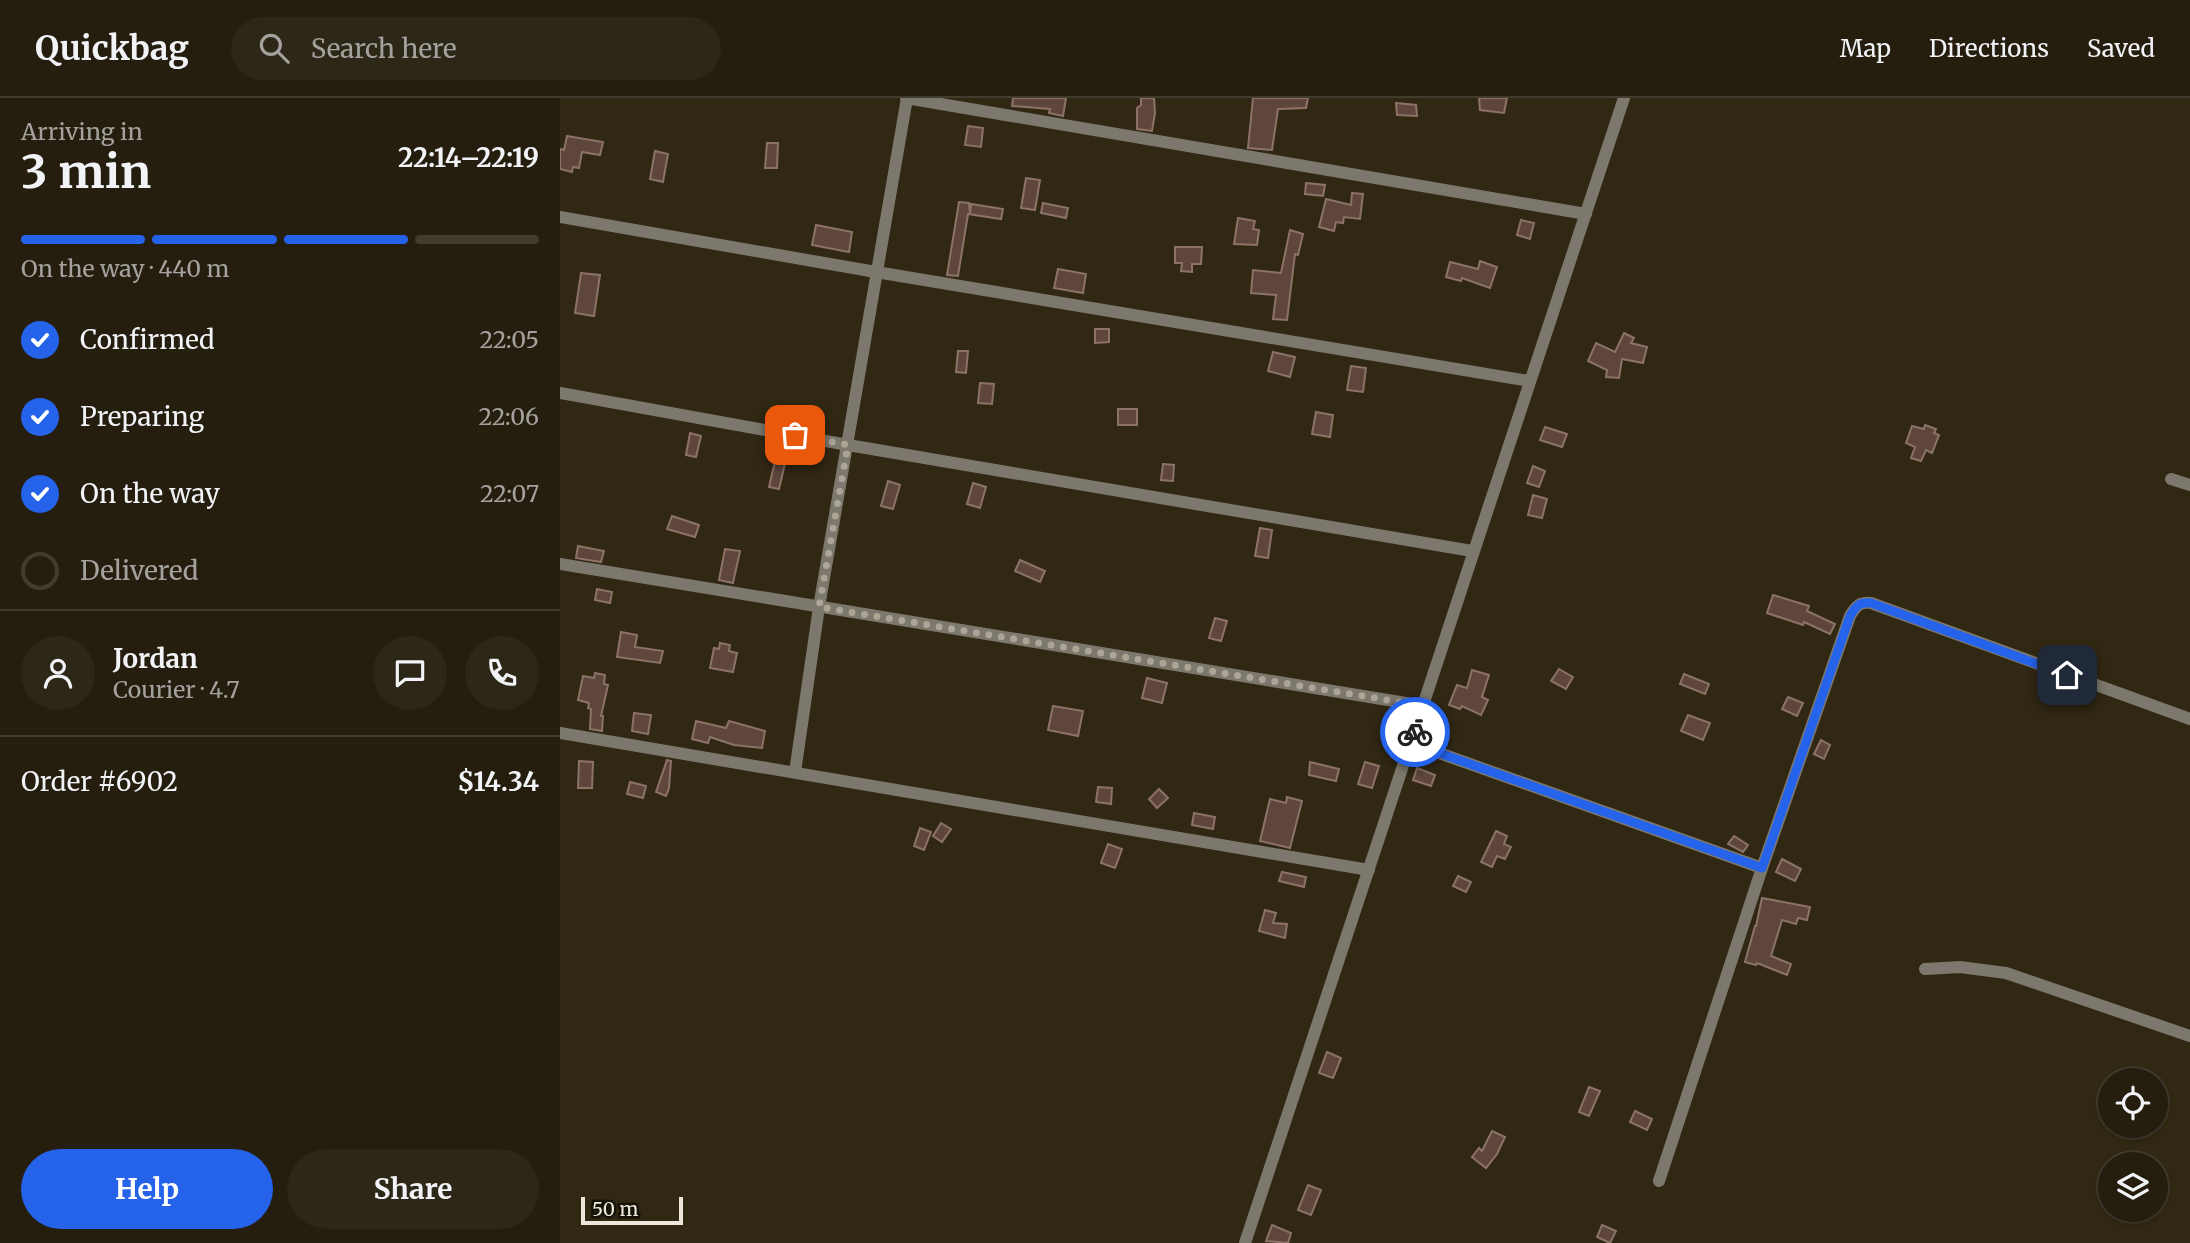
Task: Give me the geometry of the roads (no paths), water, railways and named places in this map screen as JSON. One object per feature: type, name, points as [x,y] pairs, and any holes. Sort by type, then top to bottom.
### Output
[{"type":"street","points":[[795,772],[819,607],[907,98],[1586,214]]},
{"type":"street","points":[[1245,1243],[1624,98]]},
{"type":"street","points":[[560,217],[1530,381]]},
{"type":"street","points":[[560,393],[1472,551]]},
{"type":"street","points":[[2171,479],[2190,485]]},
{"type":"street","points":[[560,564],[1424,706]]},
{"type":"street","points":[[1659,1181],[1762,868],[1850,616],[1857,605],[1862,602],[1871,603],[2190,719]]},
{"type":"street","points":[[560,733],[1369,870]]},
{"type":"street","points":[[1411,743],[1762,868]]},
{"type":"street","points":[[1925,969],[1960,967],[2007,973],[2190,1036]]}]
